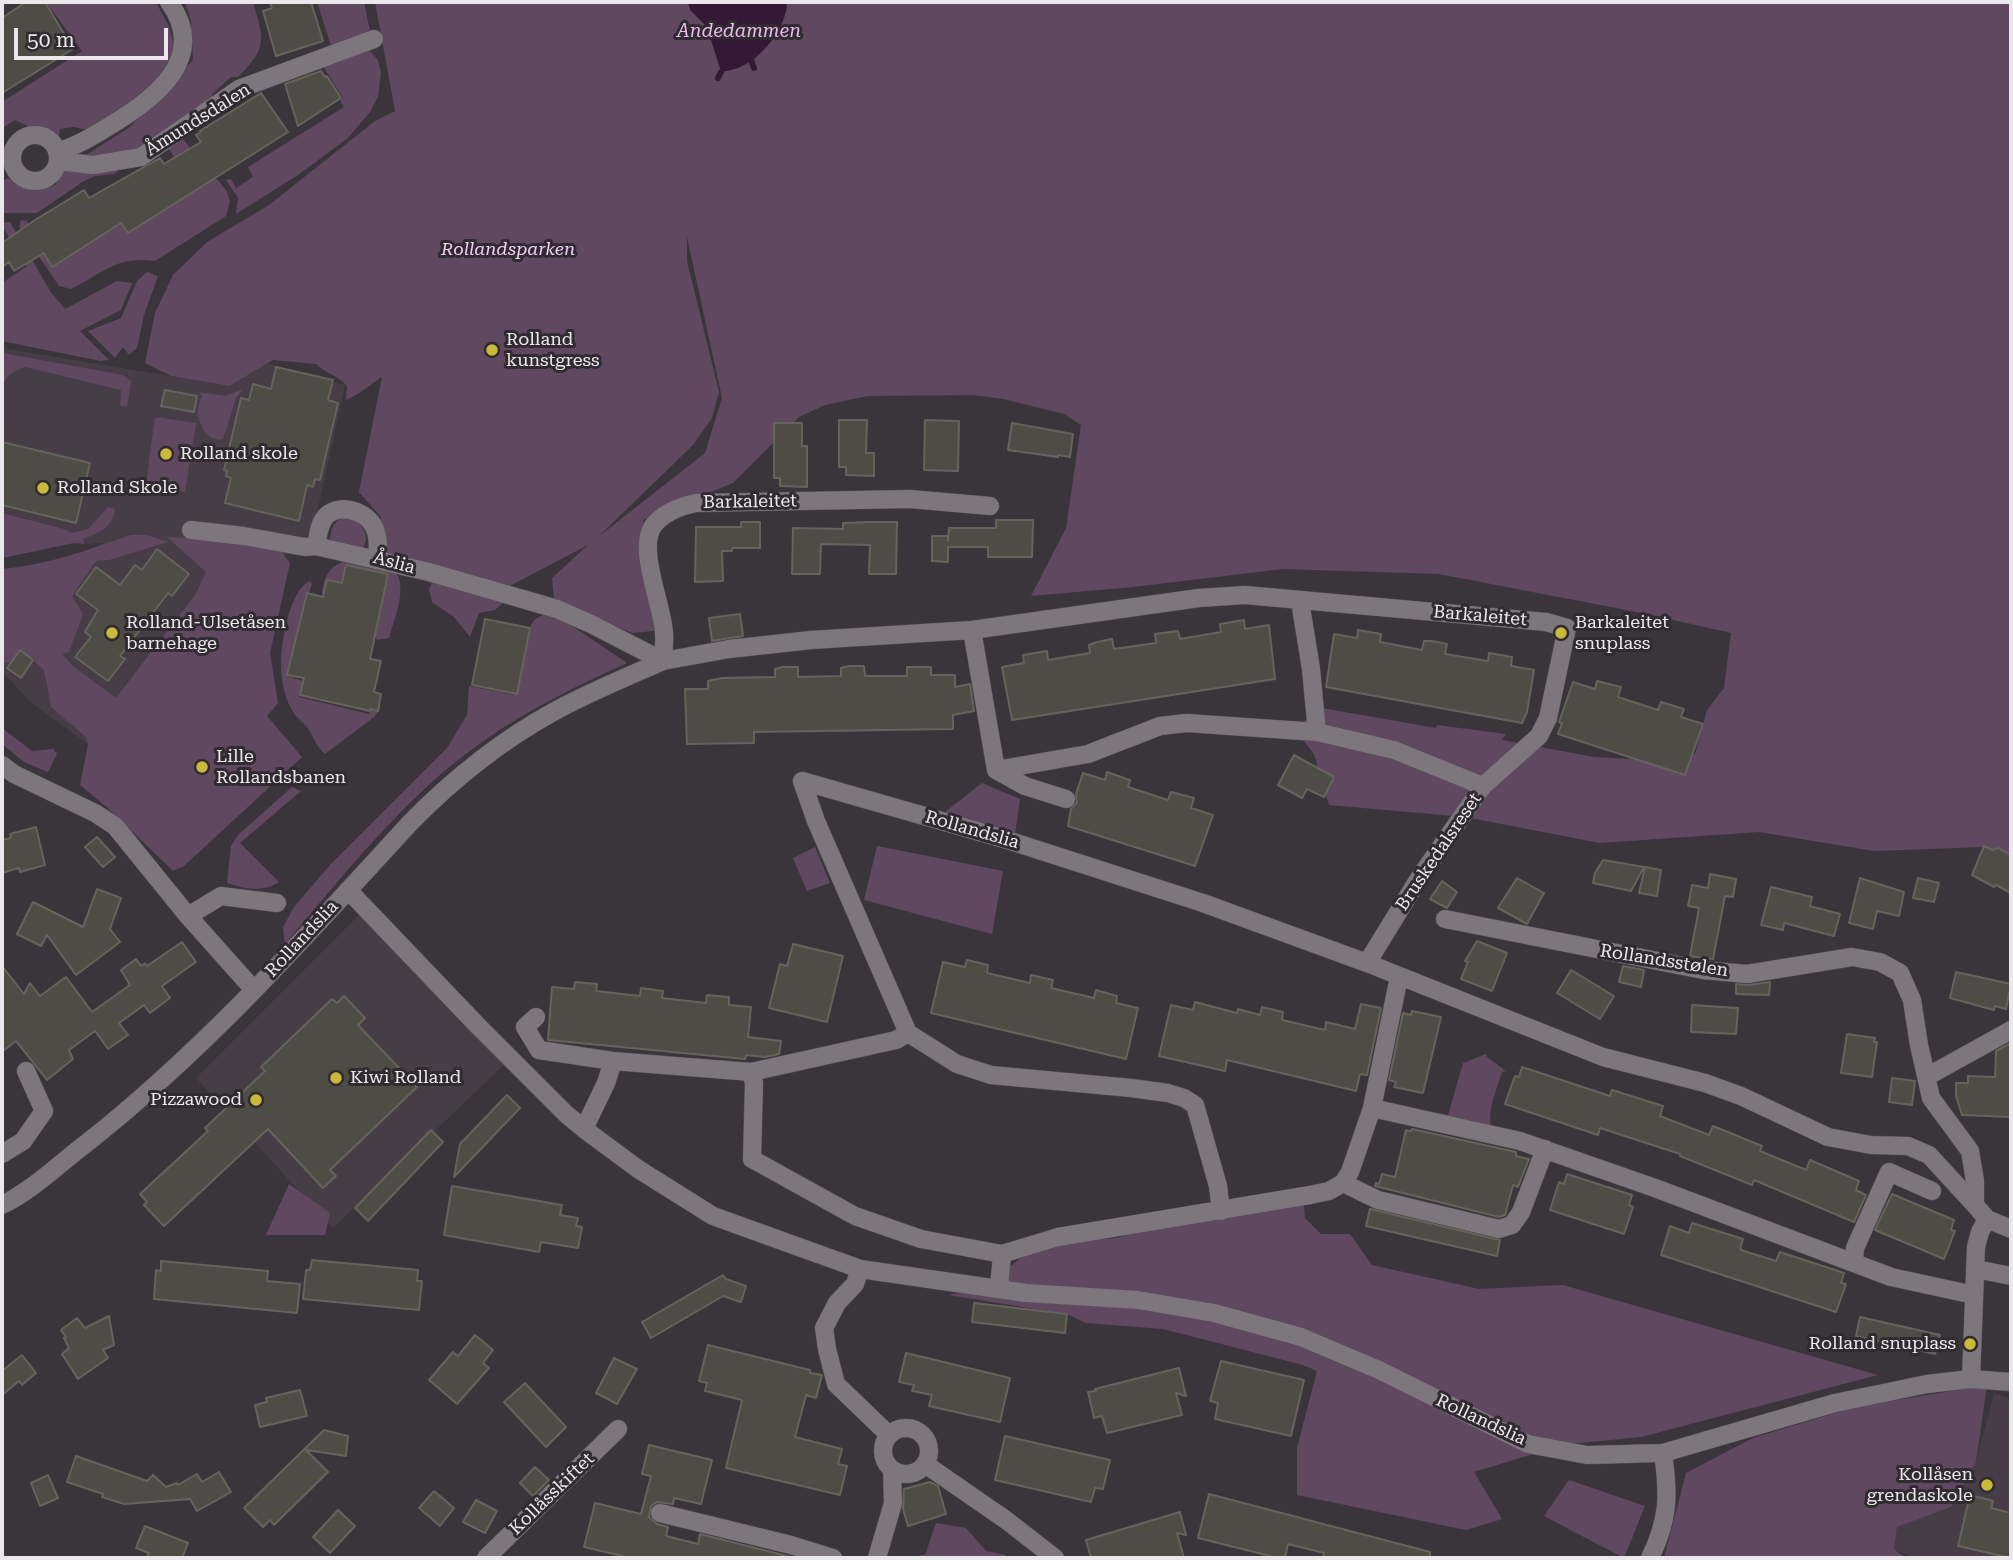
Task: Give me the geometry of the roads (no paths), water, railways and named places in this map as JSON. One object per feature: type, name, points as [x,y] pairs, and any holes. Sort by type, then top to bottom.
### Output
[{"type":"street","name":"Åmundsdalen","points":[[58,157],[50,141],[44,136],[28,136],[21,140],[12,153],[8,172],[39,181],[52,175],[58,157],[133,111],[163,85],[173,73],[182,53],[180,18],[169,2]]},
{"type":"street","name":"Åmundsdalen","points":[[58,157],[93,165],[141,157],[239,89],[374,39]]},
{"type":"street","name":"Barkaleitet","points":[[663,661],[664,633],[649,558],[649,541],[653,526],[678,507],[696,503],[910,499],[990,506]]},
{"type":"street","points":[[316,546],[325,516],[337,509],[349,509],[364,516],[376,528],[377,559]]},
{"type":"street","name":"Åslia","points":[[191,530],[305,547],[316,546],[377,559],[556,609],[663,661]]},
{"type":"street","name":"Barkaleitet","points":[[348,890],[433,799],[491,753],[555,711],[663,661],[729,649],[811,640],[972,630],[1199,598],[1245,595],[1546,622],[1567,628],[1548,718]]},
{"type":"street","points":[[1300,601],[1311,669],[1317,732]]},
{"type":"street","points":[[972,630],[996,770]]},
{"type":"street","name":"Bruskedalsreset","points":[[1367,963],[1418,880],[1483,786],[1539,736],[1548,718]]},
{"type":"street","points":[[996,770],[1088,754],[1160,726],[1220,723],[1317,732],[1394,750],[1483,786]]},
{"type":"street","points":[[6,770],[95,813],[114,826],[188,916],[254,990]]},
{"type":"street","points":[[996,770],[1025,786],[1066,799]]},
{"type":"street","name":"Rollandslia","points":[[908,1033],[816,821],[802,781],[1001,838],[1203,903],[1367,963],[1603,1057],[1696,1080],[1741,1096],[1828,1137],[1871,1145],[1908,1146],[1929,1155],[1981,1212]]},
{"type":"street","name":"Rollandslia","points":[[2,1205],[44,1176],[131,1107],[189,1055],[348,890],[566,1114],[638,1169],[713,1216],[860,1269],[1026,1293],[1138,1300],[1214,1313],[1301,1337],[1379,1370],[1528,1444],[1587,1455],[1663,1452],[1835,1403],[1927,1384],[1971,1379],[2011,1382]]},
{"type":"street","points":[[188,916],[221,896],[277,903]]},
{"type":"street","name":"Rollandsstølen","points":[[1445,919],[1703,970],[1747,974],[1852,957],[1880,962],[1900,973],[1912,1000],[1931,1098],[1970,1151],[1981,1212]]},
{"type":"street","points":[[751,1072],[754,1083],[752,1159],[855,1216],[921,1239],[1002,1254],[1058,1237],[1310,1195],[1329,1191],[1343,1183],[1350,1172],[1372,1108],[1399,976]]},
{"type":"street","points":[[536,1017],[525,1027],[539,1050],[613,1061],[751,1072],[896,1040],[908,1033],[957,1064],[991,1075],[1131,1088],[1184,1098],[1195,1105],[1218,1186],[1220,1211]]},
{"type":"street","points":[[1928,1076],[2011,1030]]},
{"type":"street","points":[[584,1129],[606,1083],[613,1061]]},
{"type":"street","points":[[2,1154],[23,1141],[44,1111],[26,1071]]},
{"type":"street","points":[[1372,1108],[1520,1141],[1658,1189],[1891,1277],[1974,1295]]},
{"type":"street","points":[[1343,1183],[1378,1199],[1499,1229],[1512,1225],[1521,1212],[1545,1149]]},
{"type":"street","points":[[1854,1263],[1855,1248],[1889,1172],[1932,1191]]},
{"type":"street","points":[[1971,1379],[1976,1247],[1981,1212],[2011,1229]]},
{"type":"street","points":[[999,1288],[1002,1254]]},
{"type":"street","points":[[860,1269],[855,1284],[838,1303],[824,1328],[827,1349],[836,1384],[889,1435]]},
{"type":"street","points":[[1976,1269],[2011,1276]]},
{"type":"street","points":[[902,1428],[910,1428],[923,1435],[929,1449],[925,1464],[913,1473],[898,1473],[892,1469],[883,1449],[889,1435],[902,1428]]},
{"type":"street","name":"Kollåsskiftet","points":[[486,1558],[618,1429]]},
{"type":"street","points":[[1650,1558],[1662,1527],[1668,1499],[1663,1452]]},
{"type":"street","points":[[925,1464],[1055,1558]]},
{"type":"street","points":[[877,1558],[893,1503],[892,1469]]},
{"type":"street","points":[[660,1513],[833,1558]]},
{"type":"water","name":"Andedammen","points":[[688,2],[787,2],[783,22],[764,50],[747,64],[721,72],[707,27],[690,10]]},
{"type":"waterway","points":[[751,60],[754,68]]},
{"type":"waterway","points":[[718,78],[721,72]]},
{"type":"place","name":"Rolland kunstgress","points":[[492,350]]},
{"type":"place","name":"Rolland skole","points":[[166,454]]},
{"type":"place","name":"Rolland Skole","points":[[43,488]]},
{"type":"place","name":"Rolland-Ulsetåsen barnehage","points":[[112,633]]},
{"type":"place","name":"Barkaleitet snuplass","points":[[1561,633]]},
{"type":"place","name":"Lille Rollandsbanen","points":[[202,767]]},
{"type":"place","name":"Kiwi Rolland","points":[[336,1078]]},
{"type":"place","name":"Pizzawood","points":[[256,1100]]},
{"type":"place","name":"Rolland snuplass","points":[[1970,1344]]},
{"type":"place","name":"Kollåsen grendaskole","points":[[1987,1485]]},
{"type":"park label","name":"Rollandsparken","points":[[508,250]]}]
